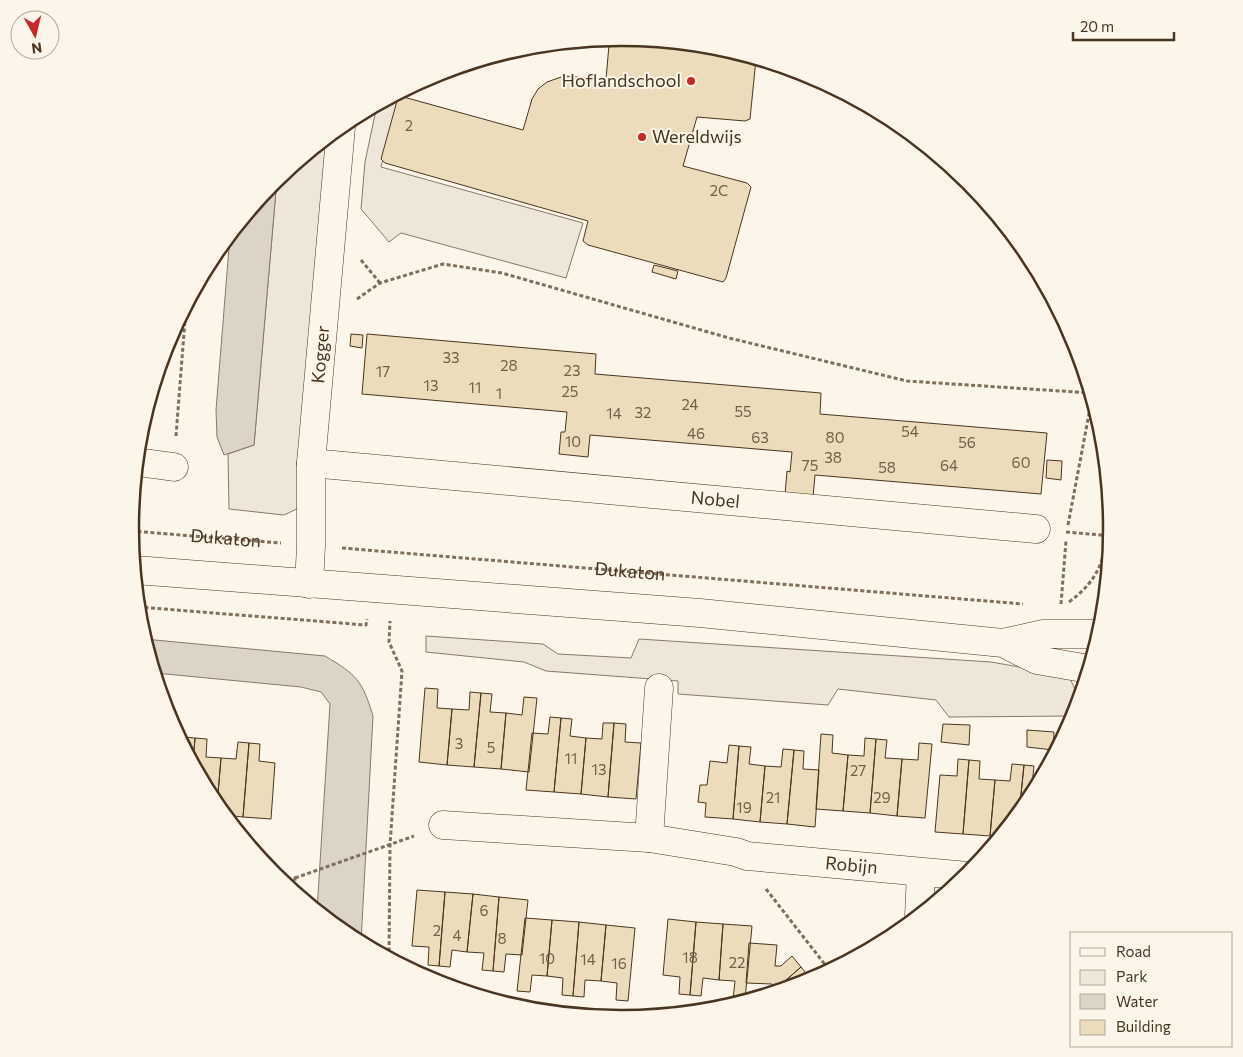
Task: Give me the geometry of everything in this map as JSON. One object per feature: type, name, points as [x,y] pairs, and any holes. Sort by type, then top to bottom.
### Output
[{"type":"street","name":"Kogger","points":[[309,584],[311,463],[340,138]]},
{"type":"street","points":[[144,463],[174,467]]},
{"type":"street","name":"Nobel","points":[[311,463],[1036,529]]},
{"type":"street","name":"Dukaton","points":[[141,570],[700,613],[1003,643],[1043,634],[1091,634]]},
{"type":"street","name":"Dukaton","points":[[1003,643],[1037,660],[1083,668]]},
{"type":"street","points":[[649,838],[659,688]]},
{"type":"street","name":"Robijn","points":[[443,826],[649,838],[736,852],[747,856],[957,875]]},
{"type":"street","points":[[919,907],[921,872]]},
{"type":"path","points":[[323,325],[380,283],[444,264],[502,273],[729,338],[907,381],[1084,393]]},
{"type":"path","points":[[174,467],[185,325]]},
{"type":"path","points":[[1061,603],[1066,532],[1089,413]]},
{"type":"path","points":[[1036,529],[1104,535]]},
{"type":"path","name":"Dukaton","points":[[139,532],[1028,605]]},
{"type":"path","points":[[389,951],[390,845],[402,670],[390,642],[391,590],[395,553]]},
{"type":"path","points":[[1055,605],[1070,602],[1094,580],[1103,559]]},
{"type":"path","points":[[290,879],[390,845]]},
{"type":"path","points":[[736,852],[826,965]]},
{"type":"path","points":[[295,878],[295,883]]},
{"type":"green space","points":[[398,101],[381,167],[583,223],[566,278],[401,233],[389,242],[361,209],[365,162],[375,114]]},
{"type":"green space","points":[[330,144],[303,506],[284,515],[229,509],[228,454],[254,445],[276,192]]},
{"type":"green space","points":[[426,636],[543,644],[558,654],[631,658],[639,639],[991,662],[1031,669],[1067,672],[1076,690],[1066,716],[949,717],[936,700],[838,689],[828,705],[678,694],[678,681],[546,671],[524,662],[426,652]]},
{"type":"water","points":[[276,192],[254,445],[224,455],[217,437],[216,410],[229,250]]},
{"type":"water","points":[[153,640],[325,656],[344,668],[357,680],[365,694],[373,716],[361,934],[318,902],[330,704],[321,692],[301,687],[162,674]]},
{"type":"building","points":[[609,46],[653,47],[684,50],[755,66],[750,119],[745,121],[697,117],[683,166],[747,183],[751,187],[726,278],[723,282],[588,245],[583,241],[588,221],[385,163],[381,159],[397,102],[405,97],[523,130],[532,99],[538,89],[547,82],[564,76],[606,79]]},
{"type":"building","points":[[654,265],[678,271],[676,279],[652,272]]},
{"type":"building","points":[[351,334],[363,335],[362,348],[350,346]]},
{"type":"building","points":[[367,334],[596,354],[595,374],[821,393],[820,414],[1047,433],[1041,494],[815,475],[813,497],[785,495],[787,471],[790,472],[792,452],[590,435],[588,457],[559,454],[561,432],[565,432],[567,412],[362,394]]},
{"type":"building","points":[[1047,460],[1062,461],[1061,480],[1046,478]]},
{"type":"building","points":[[425,688],[438,689],[437,708],[452,709],[447,765],[419,762]]},
{"type":"building","points":[[470,692],[481,693],[474,767],[447,765],[452,709],[469,710]]},
{"type":"building","points":[[481,693],[492,694],[490,712],[506,713],[501,769],[474,767]]},
{"type":"building","points":[[524,697],[537,698],[529,772],[501,769],[506,713],[522,715]]},
{"type":"building","points":[[550,717],[561,718],[554,792],[526,790],[532,733],[548,734]]},
{"type":"building","points":[[561,718],[572,719],[570,736],[586,738],[581,794],[554,792]]},
{"type":"building","points":[[603,723],[614,723],[608,797],[581,794],[586,738],[602,739]]},
{"type":"building","points":[[614,723],[626,724],[625,742],[641,743],[636,799],[608,797]]},
{"type":"building","points":[[943,724],[970,725],[969,745],[941,742]]},
{"type":"building","points":[[1027,730],[1054,732],[1053,743],[1050,750],[1027,747]]},
{"type":"building","points":[[821,734],[833,735],[832,753],[848,755],[843,811],[816,809]]},
{"type":"building","points":[[187,737],[195,738],[194,751]]},
{"type":"building","points":[[195,738],[207,739],[206,757],[221,758],[218,792],[204,770],[194,751]]},
{"type":"building","points":[[865,738],[876,739],[870,813],[843,811],[848,755],[864,756]]},
{"type":"building","points":[[876,739],[887,740],[885,758],[902,759],[897,816],[870,813]]},
{"type":"building","points":[[238,742],[249,743],[243,817],[235,816],[218,792],[221,758],[236,759]]},
{"type":"building","points":[[249,743],[260,744],[259,761],[275,763],[271,819],[243,817]]},
{"type":"building","points":[[919,743],[932,744],[925,818],[897,816],[902,759],[918,760]]},
{"type":"building","points":[[729,745],[739,746],[733,819],[705,817],[706,803],[698,802],[700,785],[707,785],[710,761],[727,763]]},
{"type":"building","points":[[739,746],[751,747],[749,764],[765,766],[760,822],[733,819]]},
{"type":"building","points":[[783,749],[794,750],[787,824],[760,822],[765,766],[781,767]]},
{"type":"building","points":[[794,750],[804,751],[803,769],[819,770],[815,827],[787,824]]},
{"type":"building","points":[[958,759],[969,760],[963,834],[935,832],[940,775],[957,776]]},
{"type":"building","points":[[969,760],[980,761],[979,779],[995,780],[990,836],[963,834]]},
{"type":"building","points":[[1012,764],[1024,765],[1021,798],[1004,822],[992,836],[990,836],[995,780],[1010,781]]},
{"type":"building","points":[[1024,765],[1034,766],[1032,780],[1021,798]]},
{"type":"building","points":[[417,890],[445,892],[439,966],[428,965],[429,947],[412,946]]},
{"type":"building","points":[[445,892],[473,894],[467,952],[452,950],[450,967],[439,966]]},
{"type":"building","points":[[473,894],[499,897],[493,971],[482,970],[484,953],[467,952]]},
{"type":"building","points":[[499,897],[528,900],[522,955],[506,954],[504,972],[493,971]]},
{"type":"building","points":[[525,918],[552,920],[547,976],[532,975],[530,992],[517,991]]},
{"type":"building","points":[[668,919],[696,922],[690,995],[679,994],[680,977],[663,975]]},
{"type":"building","points":[[552,920],[579,922],[573,996],[562,995],[563,978],[547,976]]},
{"type":"building","points":[[579,922],[606,925],[601,981],[585,980],[584,997],[573,996]]},
{"type":"building","points":[[696,922],[723,924],[719,980],[703,978],[701,996],[690,995]]},
{"type":"building","points":[[723,924],[752,926],[746,994],[733,997],[735,981],[719,980]]},
{"type":"building","points":[[606,925],[635,928],[628,1001],[616,1000],[617,983],[601,981]]},
{"type":"building","points":[[749,943],[777,945],[775,966],[781,966],[792,956],[801,967],[783,983],[777,985],[746,983]]},
{"type":"building","points":[[801,967],[807,974],[806,974],[783,983]]},
{"type":"place","name":"Hoflandschool","points":[[691,81]]},
{"type":"place","name":"Wereldwijs","points":[[642,137]]}]
